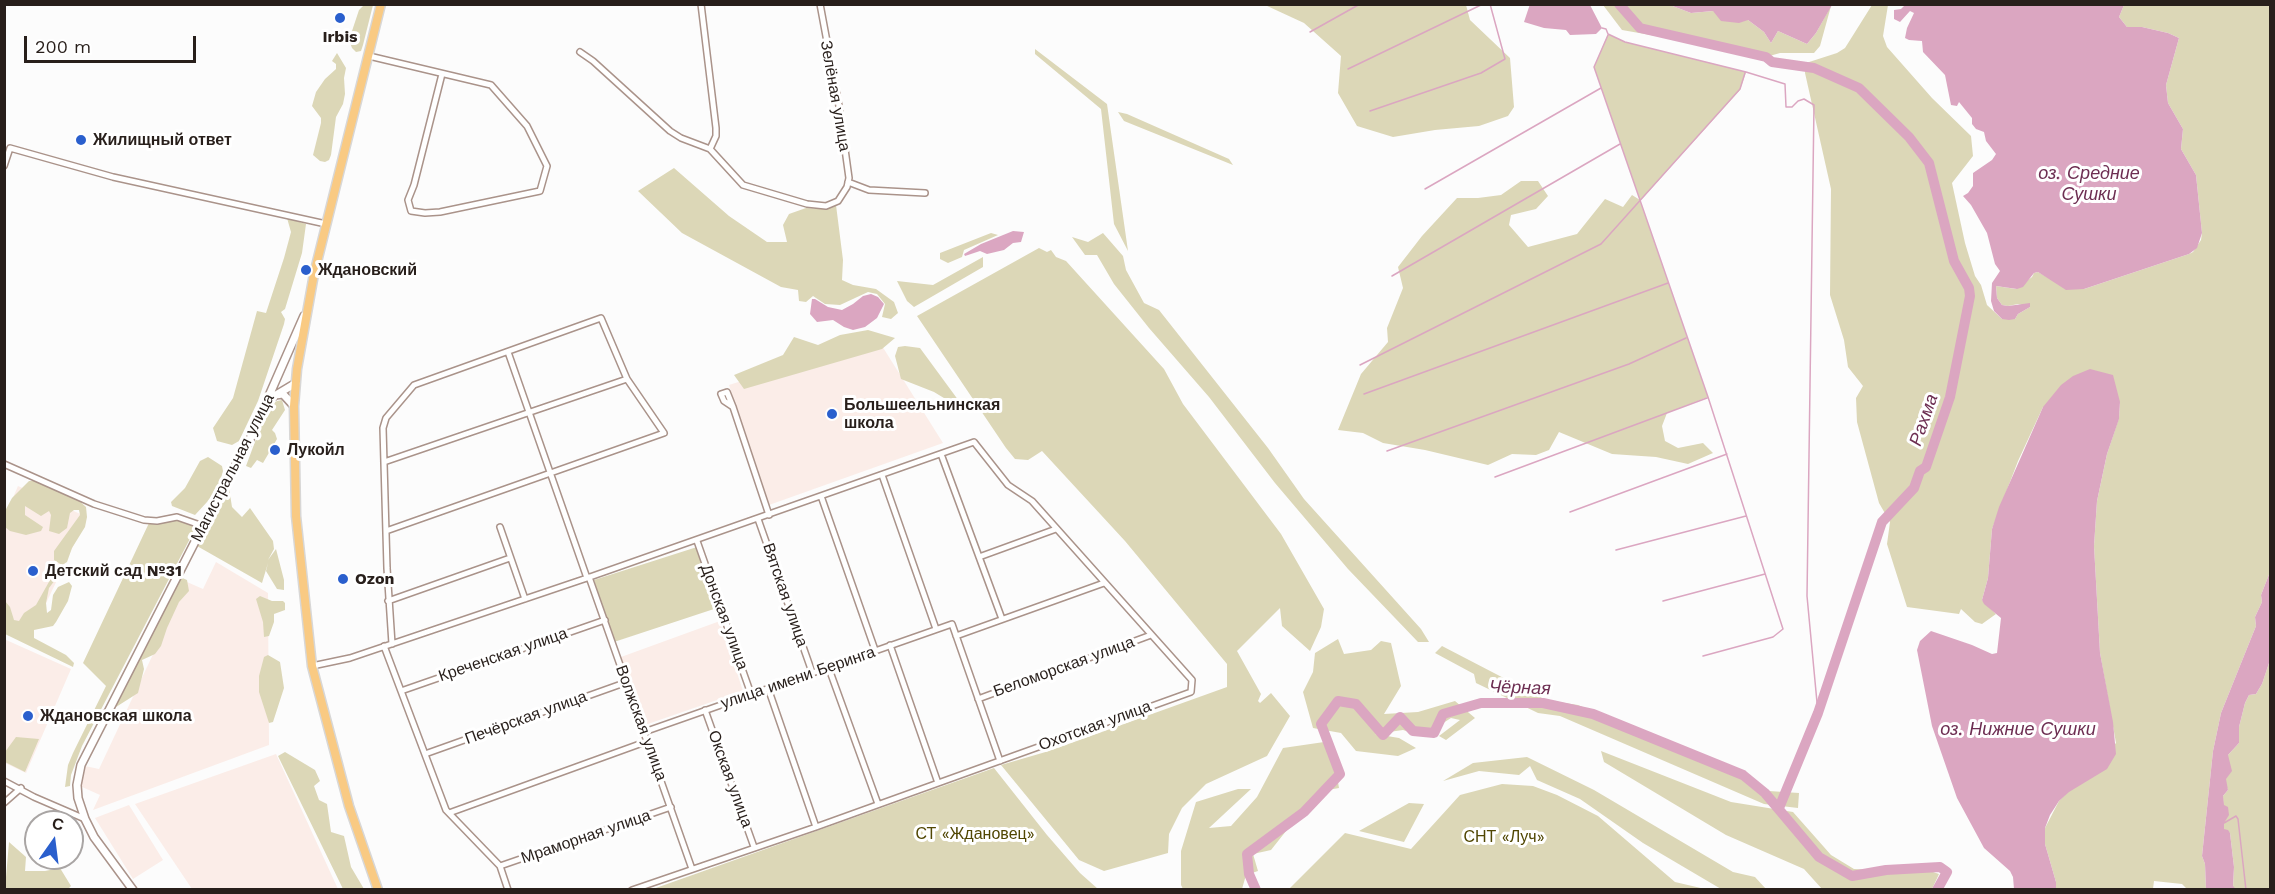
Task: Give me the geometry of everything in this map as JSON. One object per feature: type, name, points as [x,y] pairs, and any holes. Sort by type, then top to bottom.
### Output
[{"type":"main road","points":[[378,890],[349,806],[312,666],[296,516],[294,406],[306,311],[381,4]]},
{"type":"street","points":[[701,4],[716,128],[716,136],[710,149]]},
{"type":"street","name":"Зелёная улица","points":[[820,4],[839,106],[848,166],[847,184]]},
{"type":"street","points":[[580,52],[670,131],[681,138],[710,149],[742,185],[807,204],[826,206],[838,201],[847,184],[870,190],[925,193]]},
{"type":"street","points":[[369,56],[491,85],[527,126],[547,166],[540,191],[440,212],[411,211],[408,200],[414,185],[442,74]]},
{"type":"street","points":[[4,166],[10,148],[114,177],[326,224]]},
{"type":"street","name":"Магистральная улица","points":[[81,810],[77,785],[81,765],[203,526],[272,397],[306,311]]},
{"type":"street","points":[[386,531],[664,433],[627,379],[601,318],[414,385],[384,422],[384,462],[388,601],[392,644]]},
{"type":"street","name":"Волжская улица","points":[[508,352],[692,869]]},
{"type":"street","points":[[384,462],[627,379]]},
{"type":"street","points":[[272,397],[296,383]]},
{"type":"street","points":[[272,397],[284,394],[294,406]]},
{"type":"street","points":[[733,407],[769,515]]},
{"type":"street","points":[[312,666],[350,658],[589,578],[974,442],[1008,485],[1032,501],[1151,635]]},
{"type":"street","points":[[942,453],[1002,619]]},
{"type":"street","points":[[4,464],[94,504],[144,520],[157,521],[177,517],[203,526]]},
{"type":"street","points":[[882,475],[936,630]]},
{"type":"street","points":[[821,496],[875,650]]},
{"type":"street","name":"Вятская улица","points":[[758,519],[812,672]]},
{"type":"street","points":[[500,526],[525,599]]},
{"type":"street","points":[[979,557],[1056,529]]},
{"type":"street","name":"Донская улица","points":[[697,541],[751,694]]},
{"type":"street","points":[[388,601],[510,558]]},
{"type":"street","points":[[1000,761],[956,636],[1104,583]]},
{"type":"street","name":"Креченская улица","points":[[401,691],[604,620]]},
{"type":"street","name":"улица имени Беринга","points":[[644,732],[952,624],[956,636]]},
{"type":"street","name":"Охотская улица","points":[[632,890],[816,827],[1191,692],[1192,680],[1151,635]]},
{"type":"street","name":"Беломорская улица","points":[[978,699],[1151,635]]},
{"type":"street","points":[[890,645],[938,783]]},
{"type":"street","points":[[384,646],[446,810],[500,866],[508,890]]},
{"type":"street","points":[[828,666],[878,804]]},
{"type":"street","name":"Печёрская улица","points":[[424,754],[627,682]]},
{"type":"street","points":[[768,688],[816,827]]},
{"type":"street","name":"Окская улица","points":[[705,710],[754,848]]},
{"type":"street","points":[[449,813],[648,741]]},
{"type":"street","points":[[4,781],[64,810]]},
{"type":"street","points":[[4,802],[21,788]]},
{"type":"street","name":"Мраморная улица","points":[[500,866],[671,807]]},
{"type":"street","points":[[84,819],[94,837],[133,890]]},
{"type":"shaded area","name":"Большеельнинская школа","points":[[877,338],[943,443],[769,505],[729,385]]},
{"type":"shaded area","name":"Детский сад №31","points":[[18,486],[87,517],[30,637],[5,625],[5,516]]},
{"type":"shaded area","points":[[216,562],[268,593],[269,745],[93,810],[100,795],[80,786],[85,766],[99,769],[187,582],[203,589]]},
{"type":"shaded area","points":[[720,621],[743,691],[645,725],[621,657]]},
{"type":"shaded area","name":"Ждановская школа","points":[[4,639],[71,669],[26,773],[5,763]]},
{"type":"shaded area","points":[[276,754],[338,889],[192,889],[135,804]]},
{"type":"shaded area","points":[[129,805],[163,860],[133,879],[95,818]]},
{"type":"green space","points":[[364,5],[373,5],[361,51],[356,52],[349,40],[359,10]]},
{"type":"green space","points":[[1265,5],[1466,5],[1470,20],[1510,58],[1514,107],[1508,116],[1479,126],[1393,137],[1357,126],[1338,93],[1341,56],[1304,23]]},
{"type":"green space","points":[[1603,5],[1670,5],[1691,13],[1713,11],[1748,20],[1764,32],[1771,43],[1778,31],[1807,44],[1831,6],[1820,46],[1814,53],[1780,53],[1766,57],[1703,42],[1622,30]]},
{"type":"green space","points":[[1872,5],[1888,5],[1883,36],[1887,47],[1932,98],[1971,136],[1973,156],[1952,183],[1965,243],[1987,305],[2002,319],[2015,319],[2018,314],[2030,307],[2018,304],[2002,305],[1997,298],[1996,286],[2016,289],[2038,272],[2061,285],[2084,289],[2189,254],[2201,240],[2196,175],[2181,149],[2183,129],[2168,103],[2166,85],[2179,38],[2142,27],[2127,27],[2119,17],[2124,5],[2270,5],[2270,572],[2261,595],[2262,602],[2255,617],[2256,626],[2221,713],[2213,751],[2202,856],[2205,864],[2206,889],[2187,889],[2182,884],[2154,881],[2153,889],[2056,889],[2045,844],[2045,828],[2059,801],[2116,743],[2100,653],[2094,546],[2097,501],[2107,454],[2119,418],[2120,402],[2043,407],[2018,461],[1992,529],[1988,578],[1982,600],[1996,614],[1982,624],[1975,622],[1961,609],[1959,614],[1907,607],[1887,544],[1890,522],[1879,503],[1857,422],[1856,398],[1863,386],[1848,367],[1844,340],[1830,295],[1831,189],[1805,73],[1806,63],[1845,48]]},
{"type":"green space","points":[[1608,34],[1625,42],[1746,72],[1740,90],[1640,201],[1708,397],[1667,413],[1662,426],[1665,441],[1678,448],[1703,443],[1713,453],[1688,464],[1656,457],[1612,454],[1559,432],[1549,450],[1536,455],[1512,454],[1488,465],[1383,443],[1363,433],[1338,430],[1361,374],[1388,342],[1387,328],[1403,288],[1398,267],[1422,236],[1457,198],[1501,195],[1521,181],[1538,181],[1548,196],[1536,209],[1511,215],[1509,225],[1528,247],[1577,234],[1605,199],[1623,207],[1632,195],[1640,200],[1594,67]]},
{"type":"green space","points":[[1035,49],[1107,104],[1128,251],[1114,224],[1101,109],[1035,54]]},
{"type":"green space","points":[[337,53],[346,68],[345,94],[336,117],[331,155],[325,162],[313,155],[321,118],[312,106],[316,92],[336,69],[336,64],[332,61]]},
{"type":"green space","points":[[1118,112],[1229,159],[1233,165],[1124,121]]},
{"type":"green space","points":[[674,168],[729,216],[767,242],[787,242],[783,225],[789,214],[806,208],[827,209],[836,205],[843,260],[842,280],[853,285],[876,289],[894,302],[898,313],[891,319],[882,317],[885,304],[877,294],[868,292],[840,305],[825,304],[813,296],[806,302],[799,301],[798,290],[781,287],[682,233],[638,191]]},
{"type":"green space","points":[[287,218],[306,224],[302,253],[285,309],[281,312],[285,319],[284,324],[258,401],[239,441],[232,445],[217,441],[213,428],[233,398],[257,311],[266,313],[284,258],[291,232]]},
{"type":"green space","points":[[991,233],[998,235],[964,250],[962,257],[948,263],[940,259],[940,253]]},
{"type":"green space","points":[[1103,233],[1123,256],[1126,270],[1144,303],[1159,310],[1268,448],[1304,499],[1421,629],[1429,642],[1418,642],[1348,569],[1275,483],[1209,397],[1149,328],[1114,284],[1097,255],[1085,255],[1072,237],[1088,242]]},
{"type":"green space","points":[[1039,248],[1047,252],[1051,250],[1056,257],[1066,261],[1164,369],[1183,404],[1281,534],[1324,609],[1321,627],[1310,651],[1282,626],[1280,608],[1237,651],[1261,694],[1258,701],[1260,703],[1271,693],[1290,716],[1267,756],[1206,784],[1182,808],[1169,834],[1168,853],[1104,871],[1079,860],[1001,765],[1049,751],[1227,687],[1227,664],[1125,541],[1042,451],[1028,460],[1015,459],[917,316]]},
{"type":"green space","points":[[983,257],[983,267],[914,307],[907,301],[897,281],[933,285]]},
{"type":"green space","points":[[868,330],[895,338],[882,349],[744,389],[734,375],[783,355],[794,337],[818,345],[840,335]]},
{"type":"green space","points":[[898,347],[920,348],[967,412],[934,392],[901,379],[895,356]]},
{"type":"green space","points":[[282,400],[285,410],[272,430],[277,439],[263,463],[257,460],[251,468],[246,466],[268,407]]},
{"type":"green space","points":[[208,457],[222,466],[223,471],[219,485],[207,502],[195,515],[172,506],[171,502],[185,488],[200,461]]},
{"type":"green space","points":[[29,481],[35,481],[75,497],[86,507],[85,527],[72,548],[67,562],[62,565],[54,560],[54,551],[80,515],[79,510],[70,513],[67,528],[59,534],[49,531],[51,515],[49,511],[41,516],[25,506],[25,515],[43,527],[41,531],[26,535],[10,531],[5,527],[5,511],[12,498]]},
{"type":"green space","points":[[229,488],[232,507],[242,517],[250,508],[273,541],[274,549],[268,560],[276,549],[284,580],[284,590],[277,589],[266,571],[268,563],[262,583],[197,546]]},
{"type":"green space","points":[[176,519],[194,524],[195,529],[82,746],[71,775],[70,786],[65,787],[68,765],[106,686],[83,663],[149,523]]},
{"type":"green space","points":[[697,547],[717,608],[614,642],[594,580]]},
{"type":"green space","points":[[180,577],[187,580],[189,591],[179,602],[161,646],[155,654],[142,660],[144,669],[138,693],[116,707],[121,690]]},
{"type":"green space","points":[[50,580],[55,580],[49,588],[47,613],[51,610],[53,595],[58,587],[69,582],[72,586],[68,601],[53,626],[34,630],[34,638],[66,655],[74,663],[73,667],[5,634],[5,601],[10,607],[14,620],[19,621],[24,613],[36,605]]},
{"type":"green space","points":[[260,596],[285,603],[285,610],[274,614],[269,636],[264,637],[263,622],[256,599]]},
{"type":"green space","points":[[1338,639],[1344,654],[1371,650],[1381,641],[1391,643],[1401,686],[1384,714],[1418,712],[1455,701],[1475,718],[1446,740],[1439,736],[1460,720],[1451,718],[1423,736],[1403,730],[1375,734],[1399,738],[1416,748],[1398,756],[1356,751],[1341,733],[1313,728],[1303,692],[1313,672],[1315,653]]},
{"type":"green space","points":[[1442,646],[1546,700],[1578,705],[1769,791],[1799,793],[1798,808],[1764,804],[1560,716],[1538,713],[1476,683],[1474,674],[1435,653]]},
{"type":"green space","points":[[268,655],[280,662],[284,688],[273,722],[269,723],[259,692],[259,676],[264,657]]},
{"type":"green space","points":[[2270,660],[2270,889],[2236,889],[2233,887],[2234,867],[2230,833],[2224,830],[2223,796],[2228,790],[2224,780],[2228,755],[2239,743],[2239,727],[2245,703],[2249,695],[2256,694],[2262,684]]},
{"type":"green space","points":[[16,737],[39,739],[25,772],[5,762],[5,752]]},
{"type":"green space","points":[[1331,741],[1339,788],[1317,792],[1271,850],[1253,854],[1258,871],[1246,875],[1242,889],[1183,889],[1181,851],[1196,802],[1238,789],[1251,789],[1209,828],[1231,826],[1257,797],[1283,748]]},
{"type":"green space","points":[[1601,751],[1731,802],[1793,812],[1831,855],[1854,869],[1939,874],[1932,889],[1822,889],[1804,869],[1726,835],[1604,762]]},
{"type":"green space","points":[[285,752],[315,770],[320,781],[314,786],[319,800],[327,804],[331,832],[344,836],[351,867],[364,889],[343,889],[278,756]]},
{"type":"green space","points":[[1527,757],[1594,790],[1733,872],[1755,877],[1766,889],[1721,889],[1643,843],[1580,799],[1537,780],[1530,766],[1519,775],[1479,771],[1443,781],[1473,763]]},
{"type":"green space","name":"СТ «Ждановец»","points":[[994,768],[1047,835],[1080,873],[1098,889],[653,889]]},
{"type":"green space","name":"СНТ «Луч»","points":[[1502,784],[1533,786],[1557,795],[1598,816],[1675,882],[1705,889],[1289,889],[1345,833],[1411,849],[1460,795]]},
{"type":"green space","points":[[1409,803],[1424,804],[1404,842],[1359,831]]},
{"type":"green space","points":[[9,842],[24,855],[25,871],[61,870],[71,886],[68,889],[5,889]]},
{"type":"water","points":[[1530,4],[1590,5],[1602,28],[1596,34],[1570,35],[1566,30],[1544,28],[1524,22]]},
{"type":"water","points":[[1832,4],[1816,33],[1807,44],[1778,31],[1771,43],[1764,32],[1748,20],[1739,23],[1721,21],[1713,11],[1691,13],[1670,5]]},
{"type":"water","name":"оз. Средние Сушки","points":[[1905,5],[2124,5],[2119,17],[2127,27],[2142,27],[2179,38],[2166,85],[2168,103],[2183,129],[2181,149],[2196,175],[2202,233],[2197,248],[2189,254],[2084,289],[2066,290],[2038,272],[2034,273],[2023,287],[2017,289],[1996,286],[1997,298],[2002,305],[2030,303],[2030,307],[2018,314],[2015,319],[2002,319],[1994,311],[1991,301],[1992,283],[2000,271],[1995,264],[1987,233],[1971,205],[1963,196],[1973,186],[1973,173],[1992,160],[1996,154],[1986,141],[1984,132],[1976,129],[1972,124],[1972,118],[1959,102],[1957,106],[1951,105],[1945,75],[1923,52],[1922,41],[1905,38],[1914,13],[1910,11],[1900,22],[1894,19],[1894,10],[1901,9]]},
{"type":"water","points":[[1013,231],[1024,232],[1021,242],[1013,243],[1004,250],[987,254],[980,251],[965,256],[964,254],[981,244]]},
{"type":"water","points":[[871,294],[878,297],[884,304],[877,318],[865,327],[853,330],[833,320],[817,322],[810,314],[812,299],[828,307],[842,310],[863,296]]},
{"type":"water","name":"оз. Нижние Сушки","points":[[2090,369],[2113,375],[2120,402],[2119,419],[2107,454],[2097,501],[2094,546],[2100,653],[2113,722],[2116,754],[2107,769],[2069,792],[2059,801],[2050,815],[2045,828],[2045,844],[2056,889],[2014,889],[2010,871],[1984,848],[1957,798],[1932,726],[1917,650],[1920,641],[1931,631],[1992,654],[1997,653],[2001,618],[1982,600],[1988,578],[1992,529],[1999,507],[2043,407],[2061,385],[2073,376]]},
{"type":"water","points":[[2270,572],[2270,660],[2262,684],[2256,694],[2249,695],[2245,703],[2239,727],[2239,743],[2228,755],[2232,771],[2226,779],[2228,790],[2223,796],[2229,815],[2224,823],[2224,829],[2230,833],[2234,867],[2233,886],[2236,889],[2206,889],[2205,864],[2202,856],[2213,751],[2221,713],[2256,626],[2255,617],[2262,602],[2261,595]]},
{"type":"waterway","points":[[1310,32],[1360,4]]},
{"type":"waterway","points":[[1348,69],[1483,4]]},
{"type":"waterway","points":[[1370,111],[1481,73],[1505,59],[1490,4]]},
{"type":"waterway","name":"Рахма","points":[[1619,4],[1640,28],[1766,57],[1772,62],[1814,68],[1859,88],[1909,137],[1929,163],[1954,261],[1969,288],[1970,296],[1950,397],[1926,467],[1920,471],[1914,488],[1882,522],[1818,713],[1779,808]]},
{"type":"waterway","points":[[1602,28],[1606,29],[1608,34],[1625,42],[1785,84],[1786,107],[1792,107],[1804,99],[1814,105],[1807,596],[1818,713]]},
{"type":"waterway","points":[[1608,35],[1594,67],[1708,397],[1783,629],[1773,637],[1703,656]]},
{"type":"waterway","points":[[1360,365],[1601,244],[1740,89],[1745,73]]},
{"type":"waterway","points":[[1425,189],[1601,88]]},
{"type":"waterway","points":[[1392,276],[1620,144]]},
{"type":"waterway","points":[[1364,394],[1668,283]]},
{"type":"waterway","points":[[1387,451],[1629,364],[1686,338]]},
{"type":"waterway","points":[[1495,477],[1707,398]]},
{"type":"waterway","points":[[1570,512],[1727,454]]},
{"type":"waterway","points":[[1616,550],[1746,516]]},
{"type":"waterway","points":[[1663,601],[1765,574]]},
{"type":"waterway","name":"Чёрная","points":[[1256,890],[1249,874],[1247,854],[1304,812],[1340,774],[1321,724],[1338,701],[1356,704],[1383,735],[1400,717],[1413,731],[1434,733],[1443,714],[1481,703],[1543,703],[1593,714],[1743,775],[1765,793],[1819,857],[1852,876],[1886,870],[1940,867],[1947,872],[1937,890]]},
{"type":"waterway","points":[[2224,823],[2236,816],[2238,819],[2246,890]]},
{"type":"place","name":"Irbis","points":[[340,18]]},
{"type":"place","name":"Жилищный ответ","points":[[81,140]]},
{"type":"place","name":"Ждановский","points":[[306,270]]},
{"type":"place","name":"Большеельнинская школа","points":[[832,414]]},
{"type":"place","name":"Лукойл","points":[[275,450]]},
{"type":"place","name":"Детский сад №31","points":[[33,571]]},
{"type":"place","name":"Ozon","points":[[343,579]]},
{"type":"place","name":"Ждановская школа","points":[[28,716]]}]
